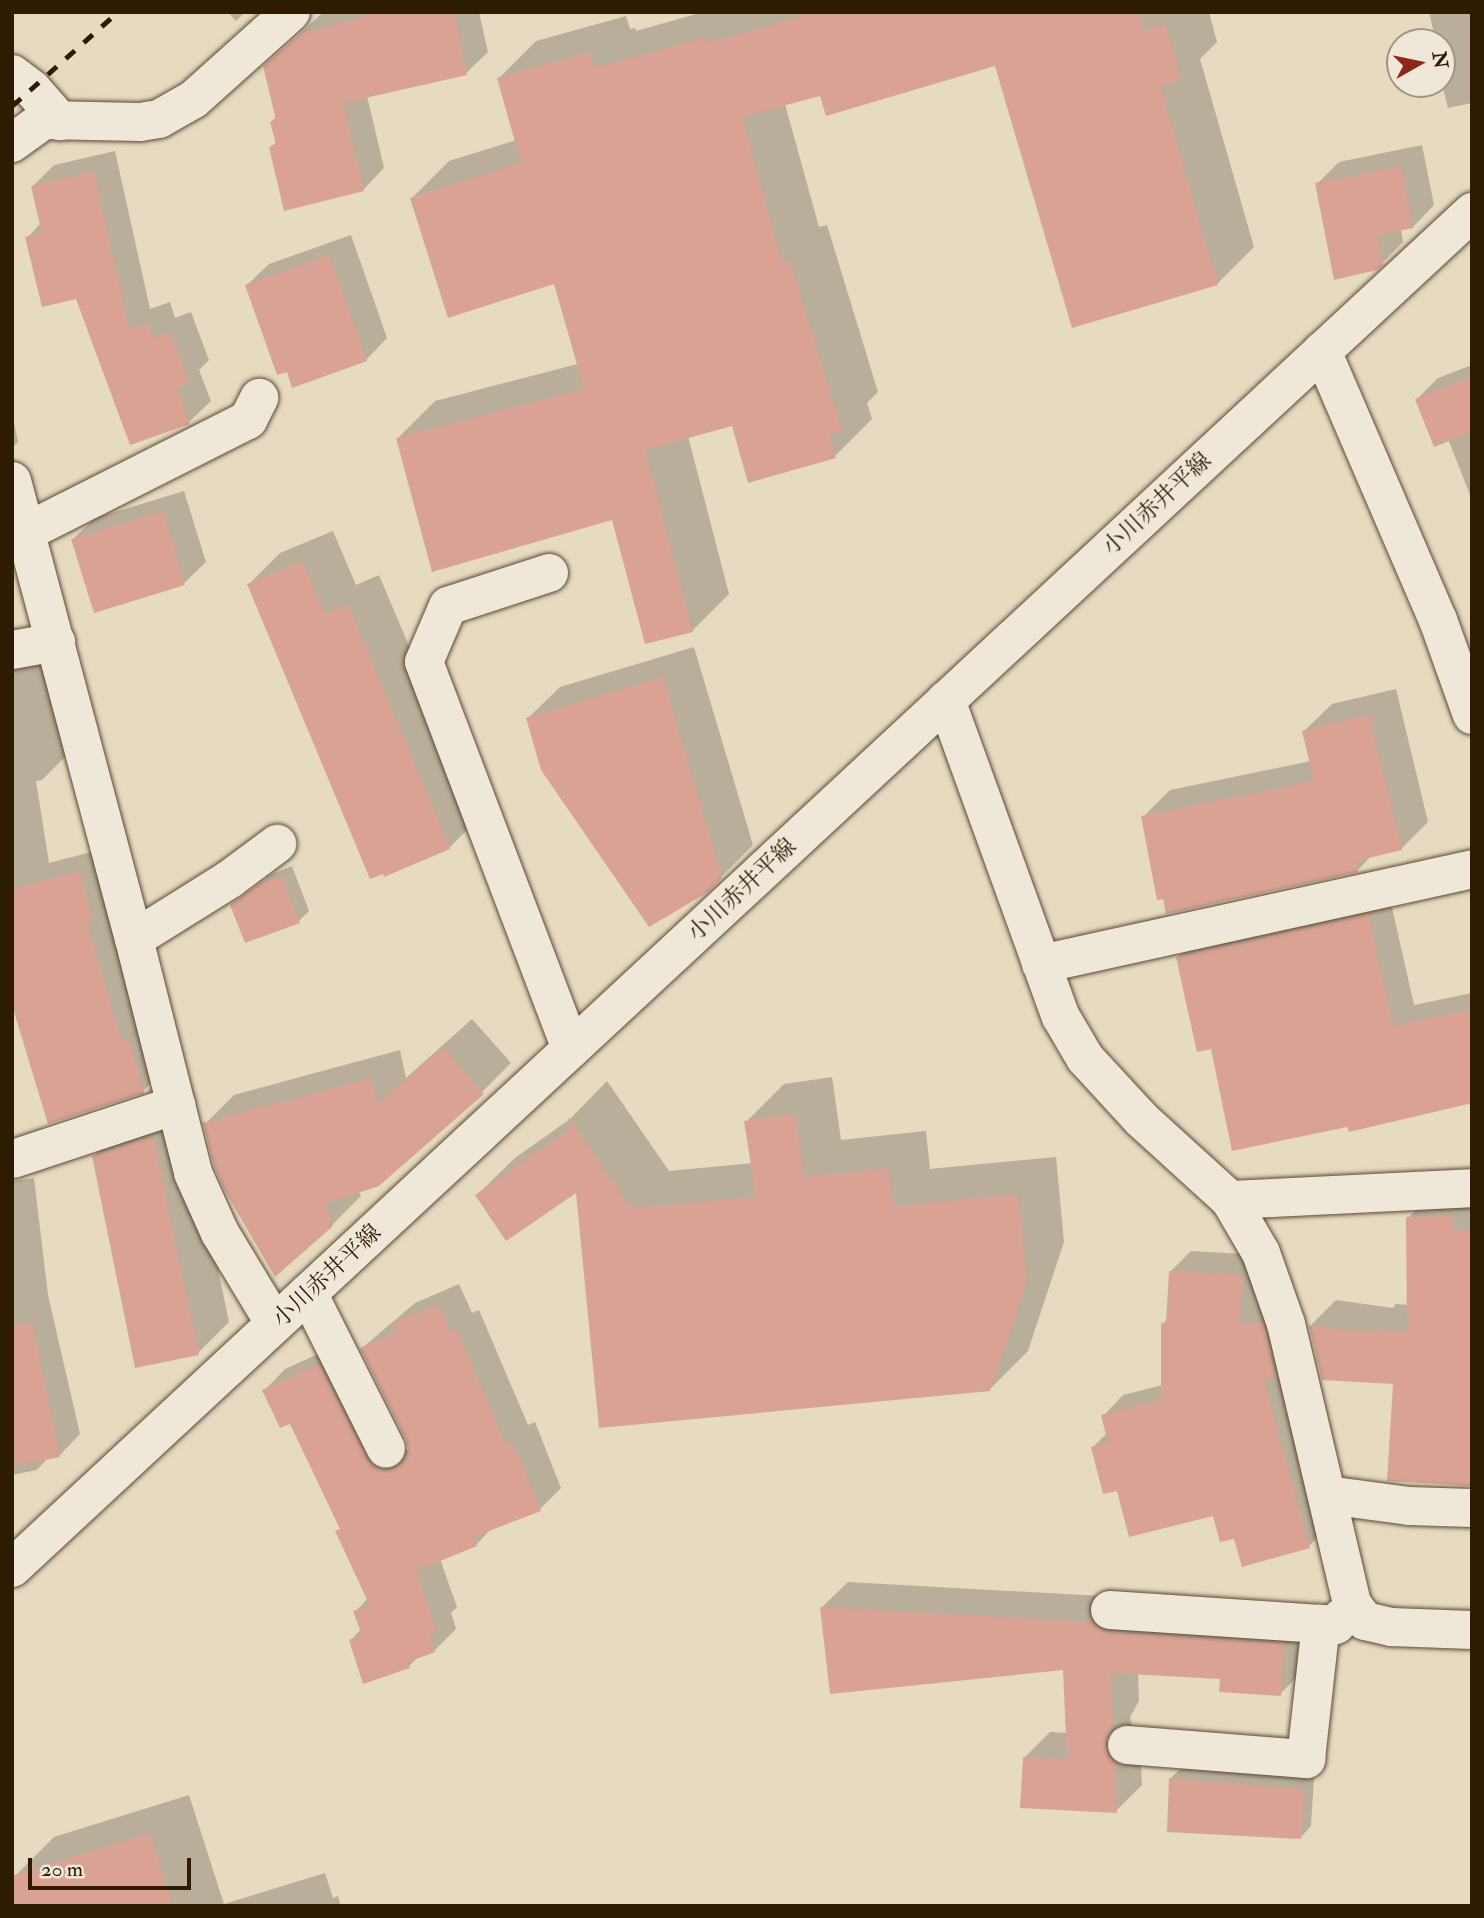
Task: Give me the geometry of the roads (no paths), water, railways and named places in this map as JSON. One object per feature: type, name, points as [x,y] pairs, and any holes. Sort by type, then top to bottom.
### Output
[{"type":"street","points":[[12,143],[44,120],[140,122],[159,119],[194,99],[291,12]]},
{"type":"street","points":[[12,74],[32,89],[60,121]]},
{"type":"street","name":"小川赤井平線","points":[[12,1568],[1472,212]]},
{"type":"street","points":[[1322,351],[1438,620],[1472,715]]},
{"type":"street","points":[[26,532],[247,420],[259,398]]},
{"type":"street","points":[[12,481],[26,532],[27,592],[56,642],[193,1173],[207,1205],[275,1324]]},
{"type":"street","points":[[549,573],[448,606],[425,663],[570,1049]]},
{"type":"street","points":[[12,650],[56,642]]},
{"type":"street","points":[[946,701],[1060,1017],[1085,1058],[1142,1119],[1230,1200],[1261,1252],[1286,1324],[1352,1604],[1365,1621],[1391,1627],[1472,1630]]},
{"type":"street","points":[[134,939],[230,879],[277,844]]},
{"type":"street","points":[[1041,964],[1472,869]]},
{"type":"street","points":[[13,1159],[176,1105]]},
{"type":"street","points":[[1230,1200],[1472,1188]]},
{"type":"street","points":[[308,1293],[386,1449]]},
{"type":"street","points":[[1327,1495],[1409,1506],[1472,1508]]},
{"type":"street","points":[[1110,1610],[1336,1625],[1352,1604]]},
{"type":"street","points":[[1128,1745],[1306,1759],[1321,1624]]},
{"type":"railway","points":[[12,106],[118,12]]}]
